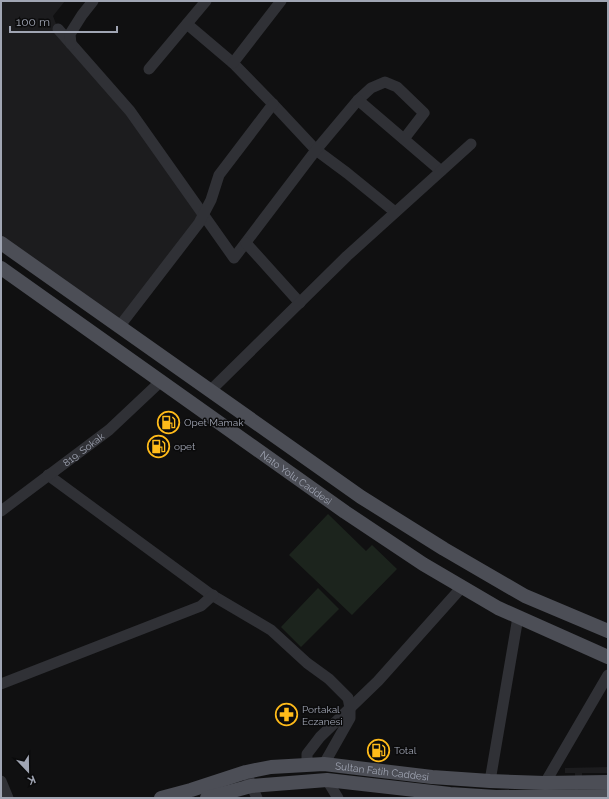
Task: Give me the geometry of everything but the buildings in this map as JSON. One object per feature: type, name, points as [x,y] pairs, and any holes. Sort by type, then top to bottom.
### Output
[{"type":"main road","points":[[4,245],[361,497],[444,549],[525,596],[608,631]]},
{"type":"main road","name":"Nato Yolu Caddesi","points":[[1,268],[160,382],[423,564],[498,608],[608,658]]},
{"type":"main road","name":"Sultan Fatih Caddesi","points":[[205,794],[246,772],[271,767],[324,764],[432,777],[490,781],[545,783],[608,782]]},
{"type":"main road","name":"Sultan Fatih Caddesi","points":[[161,798],[254,792],[327,780],[450,794],[496,797],[602,797]]},
{"type":"street","points":[[71,44],[70,34],[93,1]]},
{"type":"street","points":[[149,69],[206,1]]},
{"type":"street","points":[[233,63],[281,1]]},
{"type":"street","points":[[187,24],[233,63],[316,150],[395,212]]},
{"type":"street","points":[[58,29],[130,111],[234,258],[316,150],[358,100],[371,88],[385,82],[397,86],[424,114],[404,139]]},
{"type":"street","points":[[358,100],[441,171]]},
{"type":"street","points":[[120,327],[203,216],[211,200],[219,175],[273,104]]},
{"type":"street","points":[[210,391],[347,256],[471,144]]},
{"type":"street","points":[[246,243],[300,303]]},
{"type":"street","name":"819. Sokak","points":[[1,511],[108,430],[160,382]]},
{"type":"street","points":[[48,476],[213,595],[271,630],[307,663],[329,679],[348,698],[350,718],[324,764]]},
{"type":"street","points":[[307,765],[307,754],[320,737],[378,681],[462,587]]},
{"type":"street","points":[[1,684],[201,606],[213,595]]},
{"type":"street","points":[[490,781],[518,617]]},
{"type":"street","points":[[545,783],[608,675]]},
{"type":"street","points":[[246,772],[254,792]]},
{"type":"street","points":[[327,780],[338,798]]},
{"type":"street","points":[[1,781],[8,798]]},
{"type":"shaded area","points":[[1,1],[65,1],[53,16],[58,29],[130,111],[203,216],[119,327],[1,242]]},
{"type":"shaded area","points":[[328,514],[366,551],[372,545],[397,569],[352,615],[289,555]]},
{"type":"shaded area","points":[[318,588],[339,609],[301,647],[281,627]]},
{"type":"shaded area","points":[[608,767],[608,773],[582,773],[582,781],[575,796],[575,773],[565,773],[565,768]]},
{"type":"place","name":"Opet Mamak","points":[[168,422]]},
{"type":"place","name":"opet","points":[[158,446]]},
{"type":"place","name":"Portakal Eczanesi","points":[[287,715]]},
{"type":"place","name":"Total","points":[[378,750]]}]
